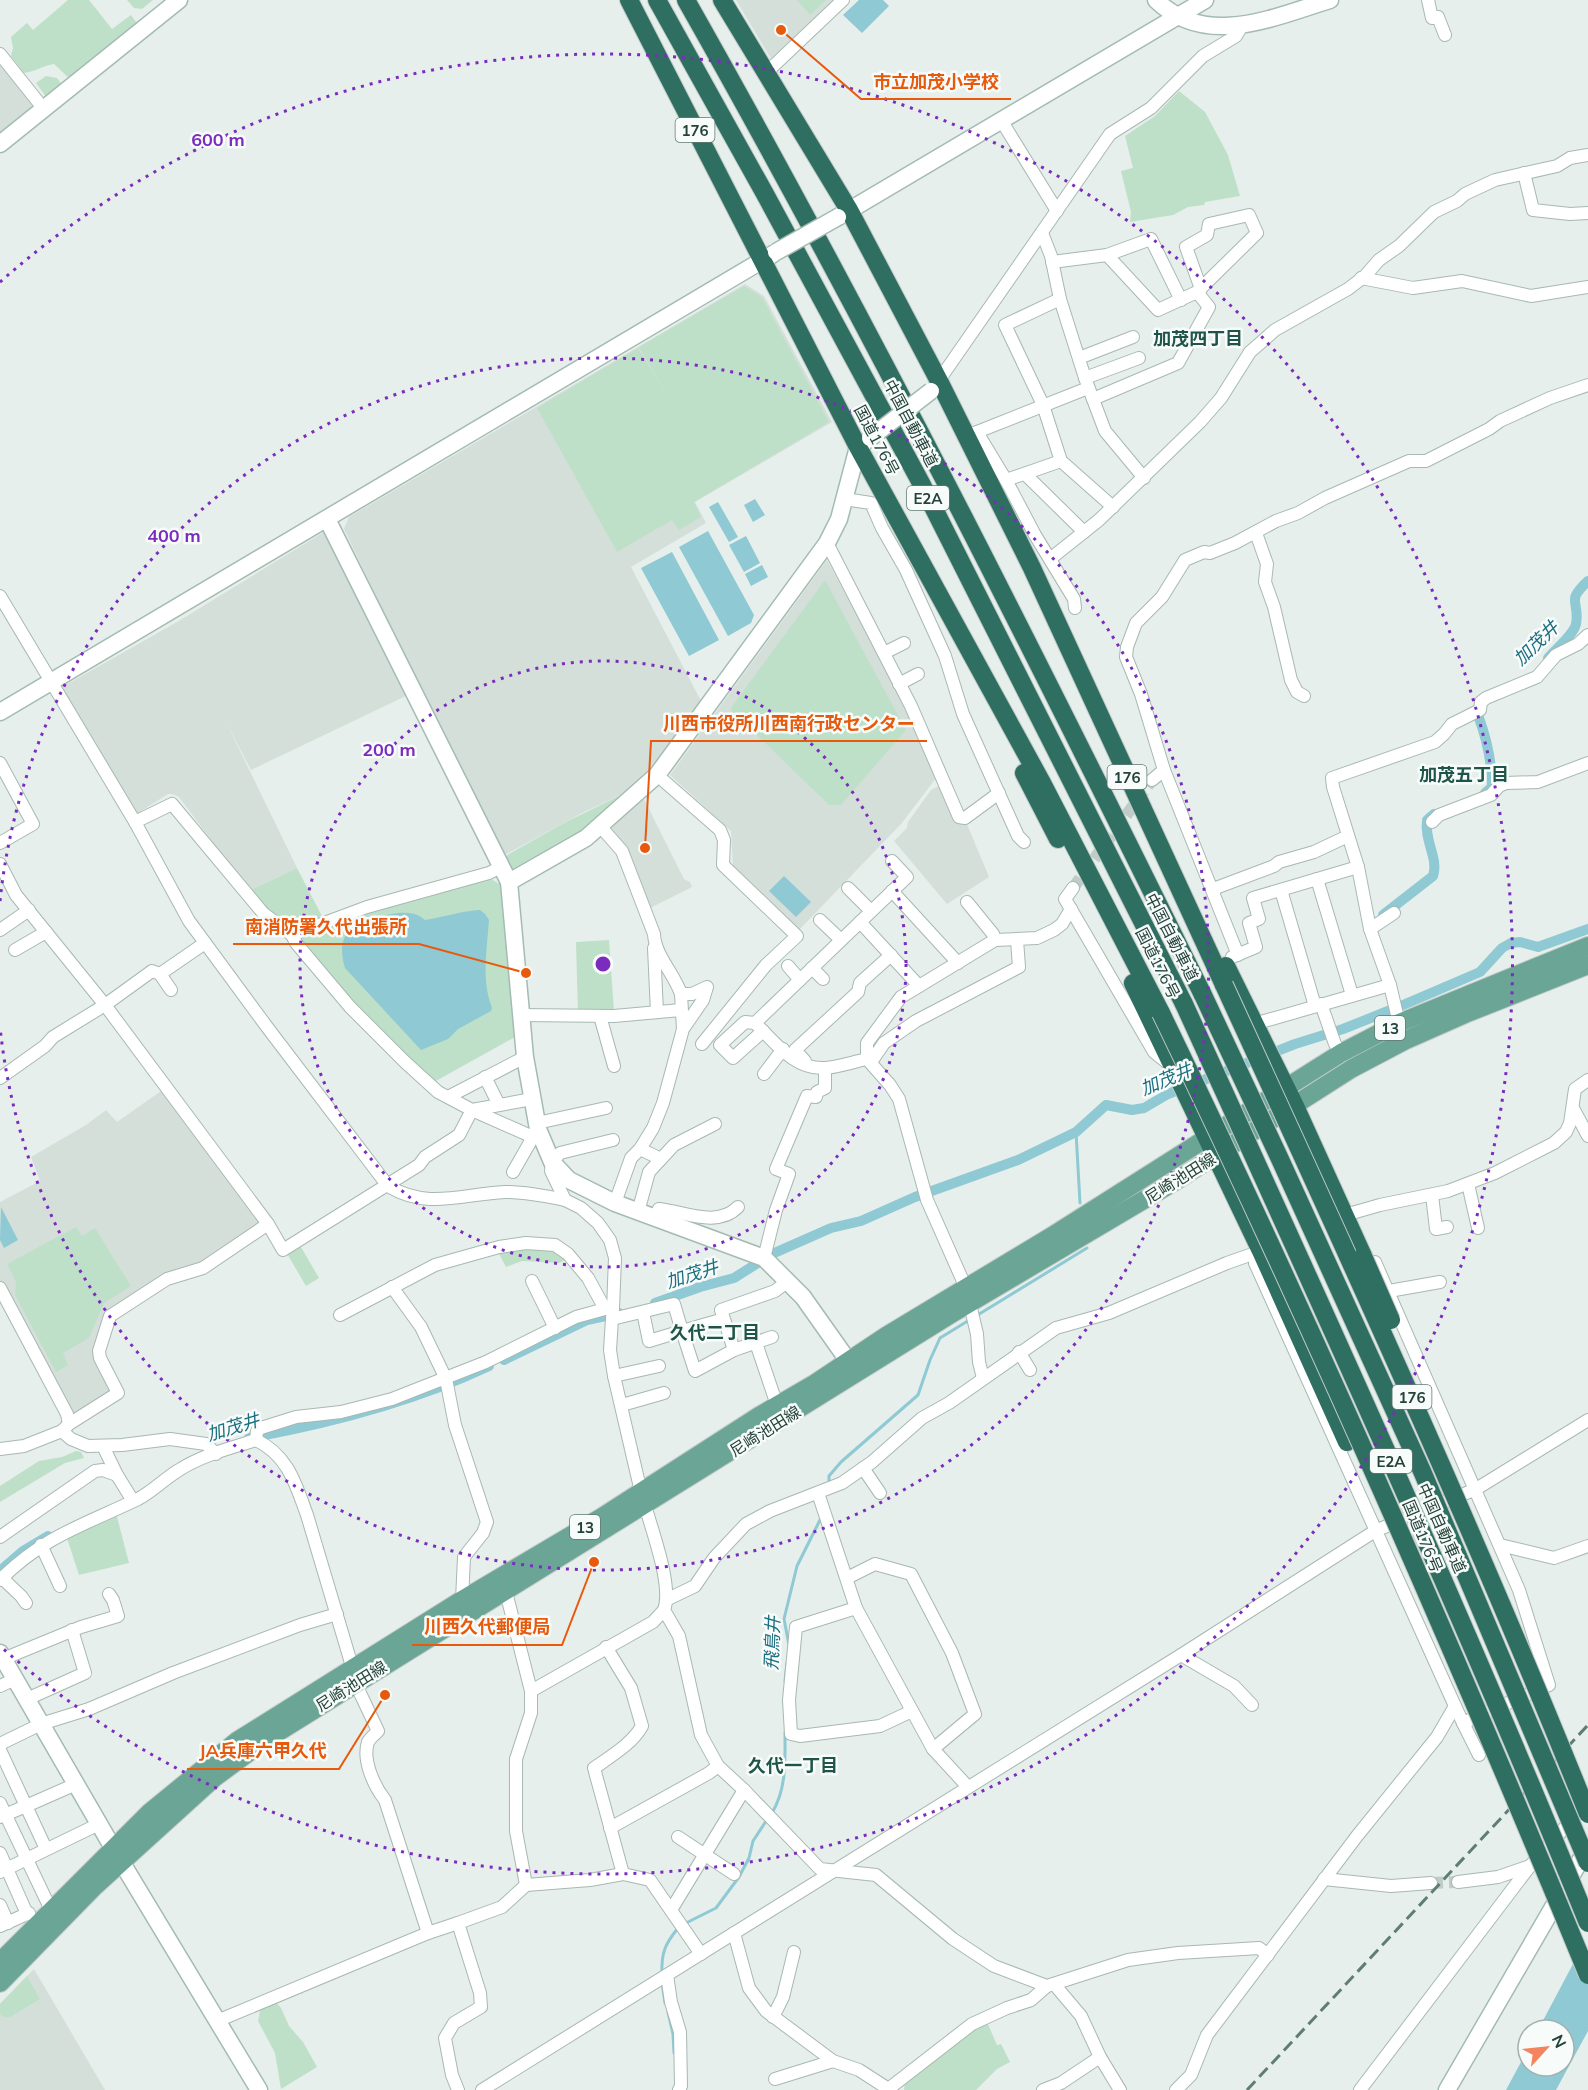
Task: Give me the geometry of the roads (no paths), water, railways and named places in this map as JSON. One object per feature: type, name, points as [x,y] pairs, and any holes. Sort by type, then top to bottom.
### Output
[{"type":"highway","name":"国道176号","points":[[629,0],[769,256],[947,611],[1041,781],[1161,1013],[1246,1189],[1347,1410],[1504,1774],[1588,1976]]},
{"type":"highway","name":"中国自動車道","points":[[657,0],[921,483],[1184,1004],[1498,1704],[1588,1923]]},
{"type":"highway","name":"中国自動車道","points":[[686,0],[774,157],[941,474],[1203,995],[1422,1471],[1588,1863]]},
{"type":"highway","name":"176","points":[[722,0],[766,73],[935,386],[972,434],[1402,1376],[1548,1715],[1588,1814]]},
{"type":"highway","points":[[1032,568],[1231,958],[1254,1024],[1345,1215],[1487,1539],[1548,1715]]},
{"type":"highway","points":[[947,611],[1036,798],[1101,920],[1173,1066],[1261,1251],[1440,1651],[1504,1774]]},
{"type":"main road","name":"尼崎池田線","points":[[0,1962],[51,1910],[214,1778],[462,1600],[602,1517],[643,1498],[852,1369],[967,1296],[1207,1137],[1341,1053],[1399,1023],[1588,946]]},
{"type":"main road","name":"尼崎池田線","points":[[967,1296],[1215,1156],[1351,1069],[1406,1040],[1465,1014],[1588,965]]},
{"type":"main road","name":"尼崎池田線","points":[[355,1675],[506,1592],[777,1405],[814,1384],[852,1369]]},
{"type":"main road","name":"尼崎池田線","points":[[0,1983],[95,1886],[118,1855]]},
{"type":"street","points":[[0,144],[179,0]]},
{"type":"street","points":[[766,73],[843,0]]},
{"type":"street","points":[[1156,0],[1180,16],[1205,25],[1242,26],[1330,0]]},
{"type":"street","points":[[0,712],[1206,0]]},
{"type":"street","points":[[1428,0],[1432,18],[1438,16],[1445,35]]},
{"type":"street","points":[[292,935],[367,907],[489,873],[505,875],[586,838],[657,775],[827,543],[838,519],[864,443],[935,386],[1110,134],[1151,108],[1203,56],[1236,36],[1242,26]]},
{"type":"street","points":[[0,54],[44,108]]},
{"type":"street","points":[[1001,120],[1057,211]]},
{"type":"street","points":[[1050,559],[1113,507],[1200,422],[1221,398],[1250,352],[1275,330],[1348,289],[1379,260],[1399,246],[1434,212],[1457,201],[1465,194],[1495,180],[1557,166],[1570,158],[1588,155]]},
{"type":"street","points":[[1524,173],[1533,210],[1570,214],[1588,213]]},
{"type":"street","points":[[1075,608],[1074,599],[1035,535],[1006,480],[972,434],[1089,388],[1178,363],[1209,307],[1199,290],[1186,247],[1207,235],[1209,224],[1249,215],[1257,234],[1199,290],[1158,310],[1107,255]]},
{"type":"street","points":[[1042,233],[1079,358],[1106,431],[1144,478]]},
{"type":"street","points":[[1052,262],[1107,255],[1151,239],[1181,300]]},
{"type":"street","points":[[1361,278],[1413,288],[1462,281],[1531,296],[1588,287]]},
{"type":"street","points":[[1060,299],[1005,325],[1044,405],[1061,461],[1113,507]]},
{"type":"street","points":[[1079,358],[1133,337]]},
{"type":"street","points":[[1089,388],[1139,358]]},
{"type":"street","points":[[1358,867],[1253,898],[1259,919],[1249,923],[1256,947],[1231,958],[1213,889],[1164,770],[1154,731],[1126,657],[1127,647],[1136,623],[1162,597],[1185,560],[1204,552],[1210,553],[1256,533],[1276,521],[1409,461],[1426,461],[1489,429],[1500,421],[1550,398],[1588,385]]},
{"type":"street","points":[[1006,480],[1061,461]]},
{"type":"street","points":[[1025,474],[1084,532]]},
{"type":"street","points":[[844,499],[871,503],[882,528],[906,570],[945,656],[963,714],[1018,836],[1024,842]]},
{"type":"street","points":[[327,519],[505,875],[520,1016],[536,1130],[552,1162],[569,1180],[615,1203],[764,1258],[803,1297],[852,1369]]},
{"type":"street","points":[[1256,533],[1268,564],[1265,582],[1274,607],[1291,680],[1298,692],[1304,696]]},
{"type":"street","points":[[827,543],[899,684],[959,817],[965,818],[999,794]]},
{"type":"street","points":[[0,596],[135,822],[189,921],[388,1186],[401,1194],[421,1199],[443,1200],[506,1192],[566,1200],[598,1223],[610,1240],[615,1258],[610,1312],[610,1350],[614,1376],[664,1575],[666,1604],[680,1636],[701,1735],[718,1766],[820,1869],[876,1875],[953,1939],[994,1966],[1050,1985],[1081,2016],[1100,2057],[1120,2090]]},
{"type":"street","points":[[1399,1023],[1390,985],[1370,929],[1358,867],[1332,778],[1435,742],[1452,724],[1480,710],[1480,702],[1537,677],[1556,655],[1578,644],[1588,635]]},
{"type":"street","points":[[884,653],[904,644]]},
{"type":"street","points":[[1119,659],[1131,668]]},
{"type":"street","points":[[899,684],[918,674]]},
{"type":"street","points":[[0,763],[33,824],[0,843]]},
{"type":"street","points":[[1432,822],[1439,815],[1491,795],[1499,786],[1506,783],[1538,782],[1588,763]]},
{"type":"street","points":[[1152,780],[1164,770]]},
{"type":"street","points":[[657,775],[720,830],[724,840],[723,865],[797,936],[766,965],[702,1044]]},
{"type":"street","points":[[135,822],[172,804],[263,914],[292,935],[296,944],[350,1007],[438,1092],[472,1110],[536,1130],[606,1107]]},
{"type":"street","points":[[600,826],[622,851],[654,934],[657,1012]]},
{"type":"street","points":[[1213,889],[1275,866],[1279,861],[1314,852],[1348,836]]},
{"type":"street","points":[[892,861],[909,874],[800,980],[759,1027],[799,1064],[825,1068],[869,1060],[884,1043],[916,1021],[1020,967],[1017,939]]},
{"type":"street","points":[[0,864],[16,895],[105,1005],[267,1224],[282,1250],[388,1186],[418,1165],[425,1156],[459,1135],[472,1110]]},
{"type":"street","points":[[1317,879],[1353,995]]},
{"type":"street","points":[[848,888],[871,911]]},
{"type":"street","points":[[1073,888],[1065,899],[1154,1052],[1173,1066]]},
{"type":"street","points":[[1281,890],[1318,1005],[1341,1053]]},
{"type":"street","points":[[892,891],[933,940],[958,963]]},
{"type":"street","points":[[967,902],[993,934],[995,940]]},
{"type":"street","points":[[983,1378],[967,1296],[927,1200],[898,1100],[869,1060],[867,1044],[901,997],[995,940],[1037,938],[1054,930],[1062,924],[1071,909]]},
{"type":"street","points":[[0,930],[29,910]]},
{"type":"street","points":[[1370,929],[1394,913]]},
{"type":"street","points":[[820,920],[841,940]]},
{"type":"street","points":[[860,922],[920,986]]},
{"type":"street","points":[[15,950],[46,932]]},
{"type":"street","points":[[160,974],[205,943]]},
{"type":"street","points":[[654,947],[677,983],[681,994],[683,1029]]},
{"type":"street","points":[[808,1067],[808,1064],[795,1050],[858,992],[860,983],[891,955]]},
{"type":"street","points":[[788,966],[800,980]]},
{"type":"street","points":[[812,968],[823,979]]},
{"type":"street","points":[[0,1078],[45,1046],[53,1037],[152,972],[160,974],[171,990]]},
{"type":"street","points":[[1254,1024],[1390,985]]},
{"type":"street","points":[[615,1203],[631,1158],[640,1149],[653,1128],[663,1103],[683,1029],[703,1000],[706,987],[692,994],[681,994]]},
{"type":"street","points":[[520,1016],[600,1016],[681,1010]]},
{"type":"street","points":[[600,1016],[614,1066]]},
{"type":"street","points":[[764,1074],[783,1050]]},
{"type":"street","points":[[448,1097],[525,1057]]},
{"type":"street","points":[[764,1258],[776,1209],[789,1174],[776,1169],[807,1096],[816,1097],[817,1092],[825,1088],[825,1068]]},
{"type":"street","points":[[486,1077],[499,1105]]},
{"type":"street","points":[[1463,1723],[1549,1685],[1519,1590],[1476,1489],[1389,1291],[1367,1245],[1345,1215],[1380,1205],[1432,1195],[1468,1184],[1508,1167],[1560,1138],[1570,1123],[1575,1089],[1588,1080]]},
{"type":"street","points":[[472,1110],[532,1099]]},
{"type":"street","points":[[1573,1108],[1588,1136]]},
{"type":"street","points":[[638,1212],[649,1172],[674,1145],[715,1124]]},
{"type":"street","points":[[513,1172],[536,1130]]},
{"type":"street","points":[[566,1200],[551,1171],[552,1162],[560,1153],[613,1140]]},
{"type":"street","points":[[640,1149],[661,1159]]},
{"type":"street","points":[[1468,1184],[1478,1228]]},
{"type":"street","points":[[1432,1195],[1436,1229],[1447,1227]]},
{"type":"street","points":[[655,1217],[659,1209],[718,1218],[729,1215],[738,1207]]},
{"type":"street","points":[[0,1449],[24,1446],[65,1427],[118,1393],[100,1358],[99,1351],[110,1316],[166,1279],[202,1268],[267,1224]]},
{"type":"street","points":[[340,1315],[435,1265],[526,1243],[555,1245],[568,1254],[588,1278],[610,1312]]},
{"type":"street","points":[[531,1691],[653,1622],[666,1604],[695,1586],[714,1558],[746,1524],[770,1511],[842,1484],[922,1418],[949,1403],[1056,1328],[1109,1313],[1261,1251]]},
{"type":"street","points":[[1261,1251],[1255,1263],[1375,1531],[1479,1755]]},
{"type":"street","points":[[532,1281],[555,1328]]},
{"type":"street","points":[[734,1350],[721,1310],[775,1291],[788,1281]]},
{"type":"street","points":[[1389,1291],[1440,1282]]},
{"type":"street","points":[[392,1287],[421,1327],[446,1379],[455,1425],[487,1522],[483,1533],[464,1557],[462,1600]]},
{"type":"street","points":[[0,1288],[67,1414],[65,1427],[71,1439],[88,1446],[170,1439],[206,1444],[216,1454]]},
{"type":"street","points":[[256,1440],[257,1431],[261,1428],[296,1417],[341,1412],[392,1399],[446,1379],[486,1362],[576,1317],[610,1312],[643,1312],[674,1304],[695,1371],[734,1350],[772,1337]]},
{"type":"street","points":[[643,1312],[649,1341],[724,1319]]},
{"type":"street","points":[[756,1343],[777,1405]]},
{"type":"street","points":[[1019,1352],[1030,1370]]},
{"type":"street","points":[[614,1376],[659,1366]]},
{"type":"street","points":[[622,1405],[664,1393]]},
{"type":"street","points":[[482,2090],[1181,1655],[1375,1531],[1476,1489],[1588,1420]]},
{"type":"street","points":[[26,1603],[1,1579],[24,1557],[42,1545],[70,1529],[153,1490],[181,1468],[256,1440],[271,1447],[287,1468],[298,1488],[355,1675],[378,1731],[368,1740],[366,1759],[379,1792],[385,1800],[428,1933]]},
{"type":"street","points":[[104,1446],[117,1475],[133,1501]]},
{"type":"street","points":[[863,1468],[880,1493]]},
{"type":"street","points":[[0,1537],[95,1471],[103,1470],[117,1475]]},
{"type":"street","points":[[818,1493],[856,1608],[933,1749],[968,1787]]},
{"type":"street","points":[[42,1545],[60,1586]]},
{"type":"street","points":[[1500,1545],[1554,1558],[1588,1546]]},
{"type":"street","points":[[847,1578],[875,1564],[911,1574],[952,1653],[975,1714],[933,1749]]},
{"type":"street","points":[[506,1592],[531,1691],[531,1713],[516,1759],[516,1831],[526,1885]]},
{"type":"street","points":[[109,1594],[118,1616],[2,1656],[8,1682],[27,1699],[99,1824],[259,2090]]},
{"type":"street","points":[[856,1608],[796,1627],[789,1700],[790,1734],[800,1736],[880,1726],[912,1711]]},
{"type":"street","points":[[0,1743],[41,1724],[89,1709],[173,1673],[300,1625],[337,1614]]},
{"type":"street","points":[[27,1699],[85,1673],[72,1630]]},
{"type":"street","points":[[606,1647],[631,1688],[642,1726],[622,1748],[594,1768],[623,1874]]},
{"type":"street","points":[[1181,1655],[1234,1686],[1252,1705]]},
{"type":"street","points":[[1176,2090],[1191,2075],[1207,2035],[1324,1880],[1437,1737],[1455,1706]]},
{"type":"street","points":[[0,1750],[46,1849]]},
{"type":"street","points":[[610,1828],[710,1773],[718,1766]]},
{"type":"street","points":[[51,1910],[2,1812],[26,1806],[76,1784]]},
{"type":"street","points":[[671,1910],[744,1790]]},
{"type":"street","points":[[1360,2090],[1530,1866],[1588,1802]]},
{"type":"street","points":[[4,1870],[99,1824]]},
{"type":"street","points":[[678,1837],[734,1874]]},
{"type":"street","points":[[1447,2090],[1588,1847]]},
{"type":"street","points":[[0,1853],[4,1870],[28,1913],[4,1924],[0,1905]]},
{"type":"street","points":[[1458,1882],[1498,1877],[1530,1866]]},
{"type":"street","points":[[217,2020],[428,1933],[502,1907],[526,1885],[590,1880],[623,1874],[650,1880],[701,1954]]},
{"type":"street","points":[[1324,1880],[1391,1886],[1431,1883]]},
{"type":"street","points":[[458,1923],[480,1993],[481,2007],[454,2023],[445,2038],[452,2075],[458,2090]]},
{"type":"street","points":[[734,1933],[749,1988],[766,2011],[833,2061],[860,2070],[888,2090],[972,2024],[1031,2000],[1050,1985],[1128,1960],[1178,1953],[1259,1947],[1268,1954]]},
{"type":"street","points":[[773,2017],[783,1997],[794,1952]]},
{"type":"street","points":[[667,1975],[671,2002],[680,2032],[680,2090]]},
{"type":"street","points":[[1043,2090],[1061,2083],[1100,2057]]},
{"type":"street","points":[[775,2079],[833,2061]]},
{"type":"water","points":[[859,0],[883,0],[889,6],[862,33],[843,15]]},
{"type":"water","points":[[755,499],[765,515],[753,522],[744,505]]},
{"type":"water","points":[[718,502],[738,537],[729,542],[709,507]]},
{"type":"water","points":[[708,531],[754,615],[751,623],[728,636],[679,547]]},
{"type":"water","points":[[746,536],[760,563],[744,572],[729,545]]},
{"type":"water","points":[[672,552],[719,640],[689,656],[641,568]]},
{"type":"water","points":[[762,565],[768,577],[751,586],[745,574]]},
{"type":"water","points":[[784,876],[811,902],[796,917],[769,891]]},
{"type":"water","points":[[480,910],[489,920],[486,975],[491,1011],[458,1029],[448,1039],[421,1050],[345,968],[342,951],[344,938],[350,930],[357,926],[384,916],[411,913],[425,920]]},
{"type":"water","points":[[1,1207],[18,1240],[4,1248],[0,1240]]},
{"type":"water","points":[[1588,1954],[1588,2031],[1576,2053],[1576,2018],[1544,2018],[1573,1964]]},
{"type":"water","points":[[1516,2071],[1516,2078],[1563,2078],[1556,2090],[1506,2090]]},
{"type":"waterway","name":"加茂井","points":[[1548,658],[1575,628],[1577,616],[1575,598],[1588,581]]},
{"type":"waterway","name":"加茂井","points":[[1479,718],[1487,743],[1491,769],[1492,787],[1485,793]]},
{"type":"waterway","name":"加茂井","points":[[1383,915],[1433,876],[1434,863],[1427,820],[1434,814]]},
{"type":"waterway","name":"加茂井","points":[[1403,1005],[1480,972],[1502,948],[1511,943],[1520,942],[1538,947],[1588,929]]},
{"type":"waterway","name":"加茂井","points":[[655,1303],[734,1278],[772,1254],[831,1228],[861,1221],[915,1197],[1018,1160],[1076,1132],[1106,1105],[1132,1110],[1144,1108],[1168,1094],[1295,1044],[1343,1029],[1393,1009]]},
{"type":"waterway","name":"飛鳥井","points":[[1076,1132],[1080,1203]]},
{"type":"waterway","name":"飛鳥井","points":[[976,1316],[1087,1248]]},
{"type":"waterway","name":"加茂井","points":[[504,1360],[587,1320],[619,1313]]},
{"type":"waterway","name":"飛鳥井","points":[[829,1483],[829,1476],[841,1462],[918,1395],[940,1338],[971,1319]]},
{"type":"waterway","name":"加茂井","points":[[249,1438],[372,1410],[402,1401],[489,1366]]},
{"type":"waterway","name":"飛鳥井","points":[[789,1645],[784,1619],[797,1566],[822,1516]]},
{"type":"waterway","name":"加茂井","points":[[0,1571],[23,1551],[48,1536]]},
{"type":"waterway","name":"飛鳥井","points":[[785,1681],[787,1663]]},
{"type":"waterway","name":"飛鳥井","points":[[772,1813],[783,1784],[785,1732]]},
{"type":"waterway","name":"飛鳥井","points":[[684,1924],[716,1908],[739,1877],[749,1858],[753,1841],[768,1818]]},
{"type":"waterway","name":"飛鳥井","points":[[662,1973],[665,1948],[678,1928]]},
{"type":"waterway","name":"飛鳥井","points":[[662,1982],[665,2003]]},
{"type":"waterway","name":"飛鳥井","points":[[668,2012],[674,2053]]},
{"type":"tunnel","points":[[1073,888],[1152,780]]},
{"type":"tunnel","points":[[1431,1883],[1458,1882]]},
{"type":"railway","points":[[1247,2090],[1588,1725]]},
{"type":"place","name":"市立加茂小学校","points":[[781,30]]},
{"type":"place","name":"川西市役所川西南行政センター","points":[[645,848]]},
{"type":"place","name":"南消防署久代出張所","points":[[526,973]]},
{"type":"place","name":"川西久代郵便局","points":[[594,1562]]},
{"type":"place","name":"JA兵庫六甲久代","points":[[385,1695]]},
{"type":"district","name":"加茂四丁目","points":[[1198,338]]},
{"type":"district","name":"加茂五丁目","points":[[1464,774]]},
{"type":"district","name":"久代二丁目","points":[[715,1332]]},
{"type":"district","name":"久代一丁目","points":[[793,1765]]}]
